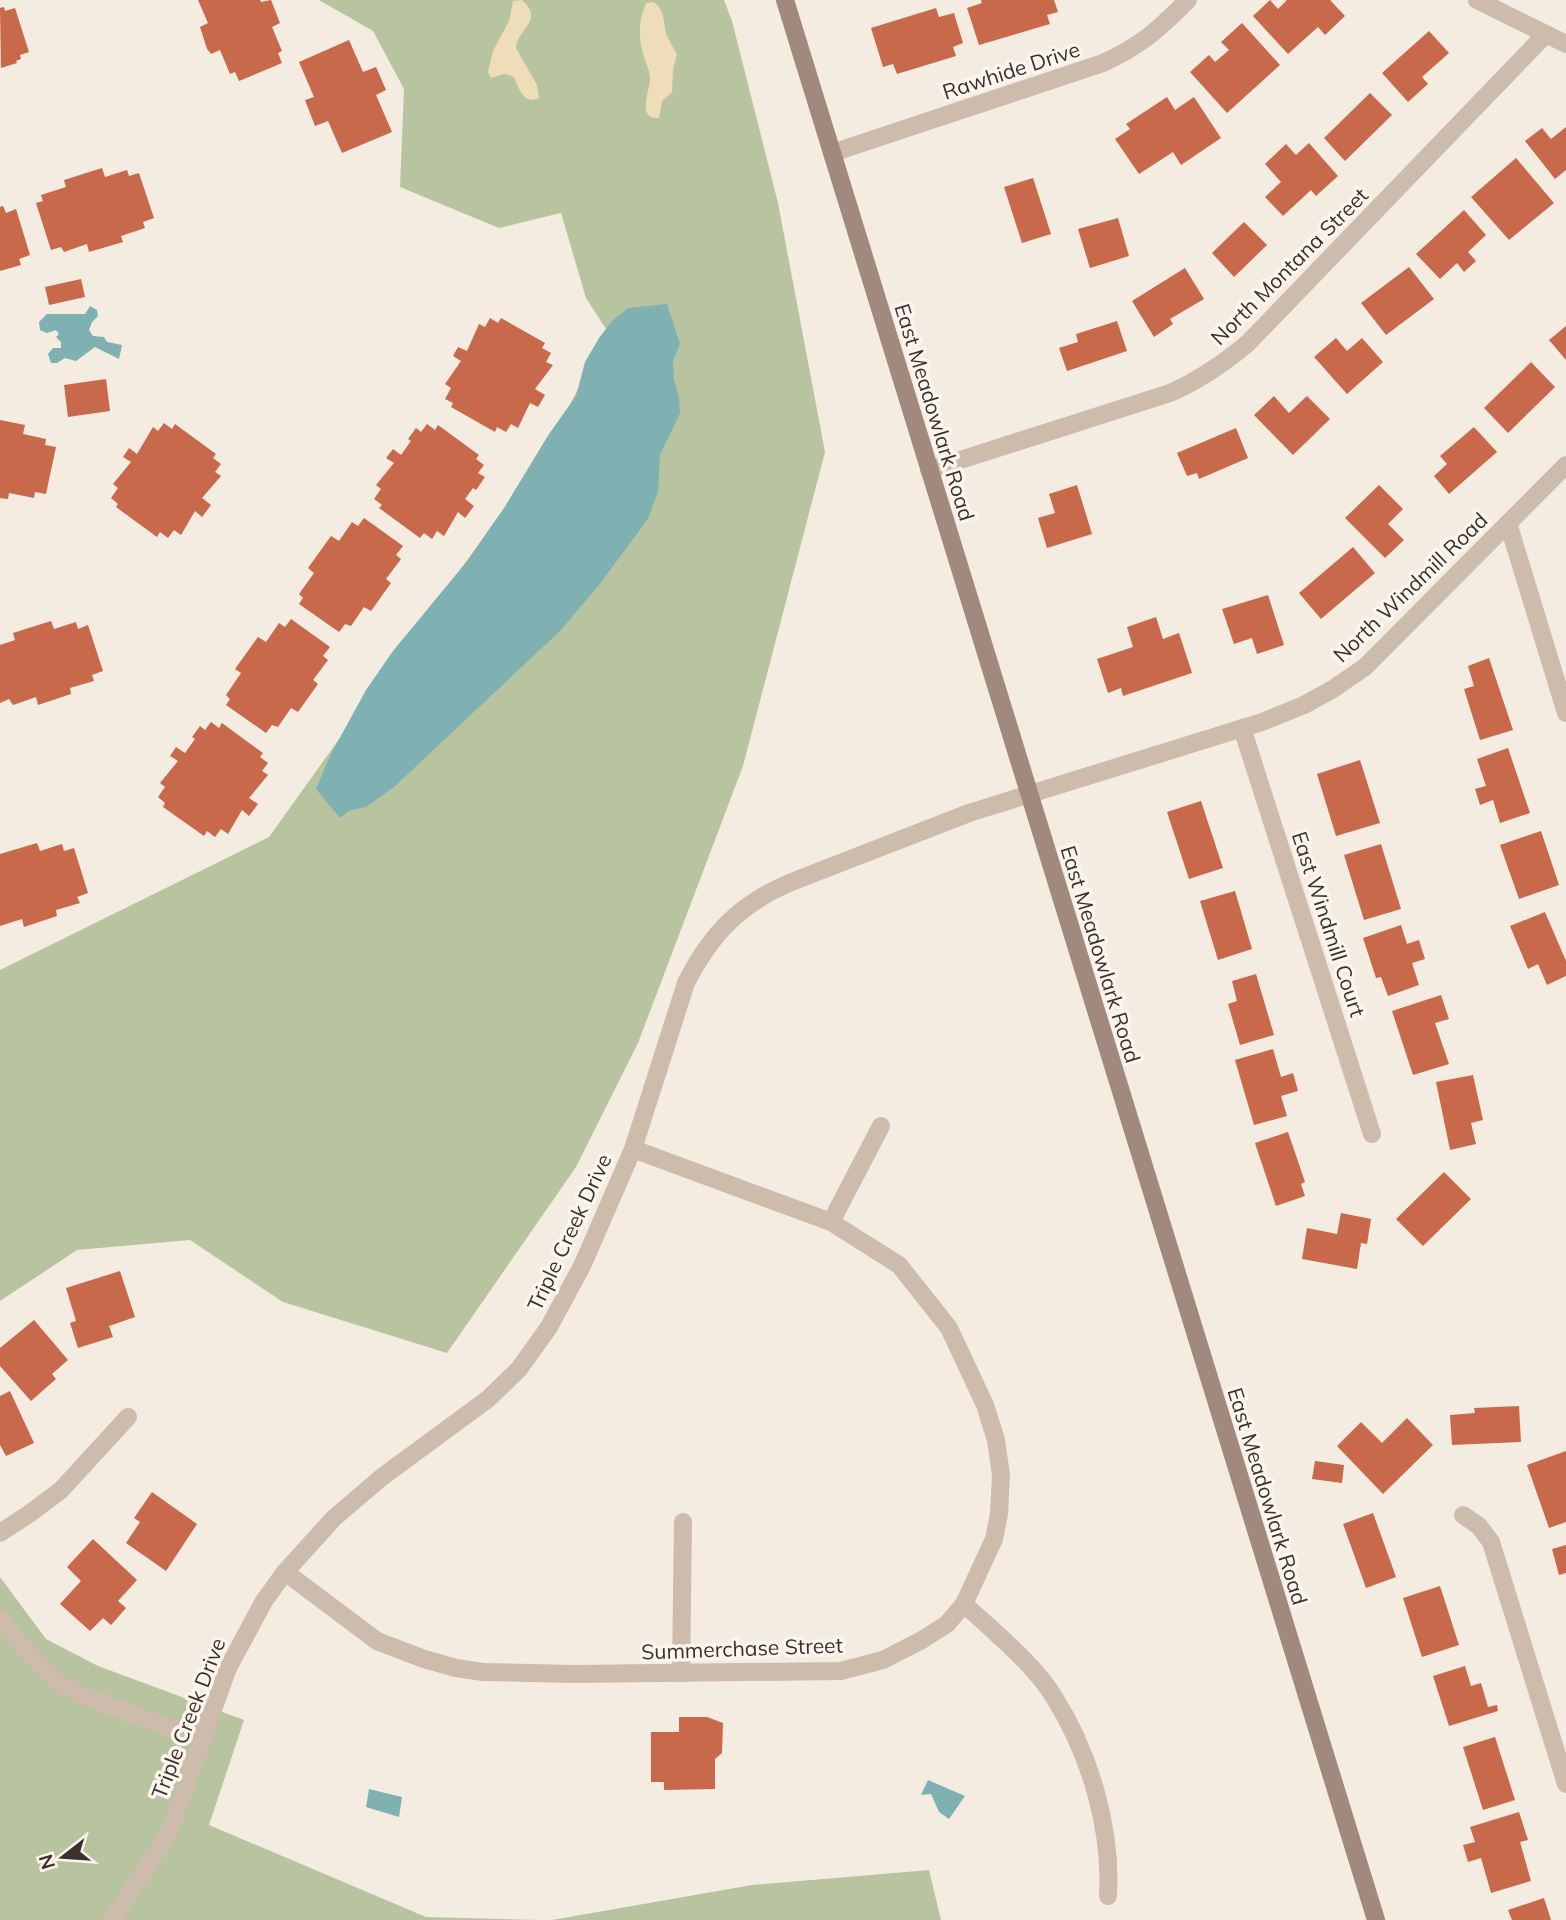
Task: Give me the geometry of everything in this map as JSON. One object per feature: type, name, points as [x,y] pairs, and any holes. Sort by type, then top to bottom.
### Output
[{"type":"main road","name":"East Meadowlark Road","points":[[785,0],[1376,1920]]},
{"type":"street","name":"Rawhide Drive","points":[[832,153],[1103,63],[1130,51],[1149,38],[1188,0]]},
{"type":"street","points":[[1477,0],[1566,44]]},
{"type":"street","name":"North Montana Street","points":[[929,470],[1170,393],[1196,382],[1220,367],[1257,334],[1546,34]]},
{"type":"street","name":"North Windmill Road","points":[[1029,794],[1242,728],[1304,705],[1333,689],[1365,667],[1566,465]]},
{"type":"street","points":[[1508,523],[1566,713]]},
{"type":"street","name":"East Windmill Court","points":[[1242,728],[1372,1134]]},
{"type":"street","name":"Triple Creek Drive","points":[[112,1920],[168,1835],[228,1668],[264,1601],[285,1572],[334,1518],[382,1477],[488,1399],[519,1369],[549,1327],[582,1266],[633,1149],[686,983],[716,934],[743,909],[767,892],[969,813],[1029,794]]},
{"type":"street","points":[[831,1222],[881,1126]]},
{"type":"street","name":"Summerchase Street","points":[[285,1572],[377,1641],[424,1659],[483,1672],[574,1674],[841,1671],[883,1660],[922,1640],[947,1624],[964,1604],[995,1539],[1001,1475],[996,1440],[985,1405],[948,1328],[899,1265],[831,1222],[633,1149]]},
{"type":"street","points":[[0,1533],[61,1490],[128,1417]]},
{"type":"street","points":[[1463,1515],[1479,1526],[1490,1542],[1566,1784]]},
{"type":"street","points":[[681,1673],[683,1522]]},
{"type":"street","points":[[964,1604],[1005,1642],[1054,1695],[1080,1748],[1098,1802],[1110,1868],[1108,1896]]},
{"type":"street","points":[[0,1618],[25,1650],[58,1682],[84,1696],[202,1737]]},
{"type":"green space","points":[[319,0],[724,0],[732,21],[778,203],[825,452],[743,766],[638,1043],[576,1167],[447,1353],[283,1302],[190,1240],[77,1250],[0,1301],[0,970],[269,837],[546,450],[608,332],[586,298],[561,213],[499,228],[400,187],[404,89],[373,31]]},
{"type":"green space","points":[[0,1577],[46,1639],[98,1666],[244,1720],[209,1825],[426,1917],[538,1920],[0,1920]]},
{"type":"green space","points":[[929,1870],[941,1920],[552,1920],[752,1885]]},
{"type":"sand","points":[[522,0],[531,14],[516,48],[537,85],[539,98],[533,100],[522,94],[513,76],[504,74],[491,78],[488,72],[493,51],[509,21],[513,1]]},
{"type":"sand","points":[[653,2],[662,13],[666,33],[677,54],[672,92],[662,101],[659,118],[652,117],[646,110],[650,75],[640,36],[641,17],[646,3]]},
{"type":"water","points":[[667,304],[680,344],[673,361],[680,413],[660,455],[658,492],[648,519],[599,585],[560,631],[394,787],[366,807],[349,811],[340,818],[316,789],[331,754],[366,690],[393,651],[468,560],[504,508],[549,434],[576,396],[585,362],[612,321],[628,308]]},
{"type":"water","points":[[90,306],[97,310],[98,316],[89,330],[93,336],[104,337],[107,342],[122,345],[119,359],[95,347],[76,361],[65,358],[51,363],[48,354],[53,348],[61,348],[61,342],[56,337],[59,334],[56,330],[47,333],[40,330],[39,322],[47,314],[85,314]]},
{"type":"water","points":[[928,1780],[965,1796],[949,1819],[939,1812],[931,1794],[921,1795]]},
{"type":"water","points":[[369,1789],[402,1797],[399,1817],[366,1807]]},
{"type":"building","points":[[198,0],[271,0],[280,23],[272,27],[282,51],[278,53],[282,63],[239,81],[235,72],[230,74],[220,50],[211,54],[207,49],[200,27],[208,23]]},
{"type":"building","points":[[981,0],[1054,0],[1058,12],[1047,15],[1050,24],[979,45],[967,8],[982,3]]},
{"type":"building","points":[[1270,0],[1278,9],[1287,0],[1330,0],[1345,16],[1325,35],[1318,27],[1288,54],[1253,16]]},
{"type":"building","points":[[4,7],[5,11],[15,8],[29,52],[20,55],[21,59],[16,61],[17,63],[1,68],[0,8]]},
{"type":"building","points":[[936,8],[939,17],[954,13],[963,43],[953,47],[956,56],[897,74],[893,64],[883,67],[871,28]]},
{"type":"building","points":[[1242,23],[1280,65],[1227,113],[1190,72],[1209,55],[1215,62],[1229,50],[1221,42]]},
{"type":"building","points":[[1429,31],[1449,53],[1422,77],[1428,84],[1408,102],[1382,73]]},
{"type":"building","points":[[349,40],[363,72],[376,67],[386,90],[376,95],[392,132],[342,153],[328,121],[315,126],[305,100],[314,97],[299,62]]},
{"type":"building","points":[[1370,93],[1392,115],[1345,161],[1324,138]]},
{"type":"building","points":[[1167,97],[1175,110],[1194,97],[1221,138],[1181,165],[1173,152],[1139,174],[1115,139],[1130,129],[1126,124]]},
{"type":"building","points":[[1566,127],[1566,170],[1555,179],[1525,141],[1542,128],[1551,139]]},
{"type":"building","points":[[1309,143],[1338,176],[1316,196],[1311,190],[1283,216],[1265,197],[1281,182],[1265,164],[1286,144],[1296,155]]},
{"type":"building","points":[[1516,158],[1554,203],[1509,240],[1471,197]]},
{"type":"building","points":[[102,168],[105,177],[127,170],[129,176],[139,173],[154,218],[143,222],[145,228],[121,236],[123,242],[89,252],[87,244],[64,252],[61,247],[51,250],[36,203],[43,201],[41,195],[66,187],[64,180]]},
{"type":"building","points":[[1033,178],[1051,234],[1022,243],[1004,187]]},
{"type":"building","points":[[3,206],[6,213],[16,209],[30,255],[19,259],[21,265],[0,271],[0,207]]},
{"type":"building","points":[[1464,210],[1486,235],[1468,252],[1476,261],[1464,272],[1457,263],[1440,279],[1416,254]]},
{"type":"building","points":[[1118,218],[1129,256],[1090,268],[1078,229]]},
{"type":"building","points":[[1244,222],[1267,245],[1234,277],[1212,253]]},
{"type":"building","points":[[1409,267],[1434,299],[1386,335],[1361,303]]},
{"type":"building","points":[[1185,268],[1204,299],[1170,319],[1173,324],[1154,337],[1132,301]]},
{"type":"building","points":[[81,279],[85,297],[49,305],[45,287]]},
{"type":"building","points":[[490,318],[498,323],[501,318],[545,343],[542,348],[551,353],[546,362],[553,365],[535,389],[545,395],[538,407],[530,403],[518,428],[511,424],[506,432],[497,427],[495,432],[451,407],[453,403],[445,399],[451,388],[445,384],[461,361],[453,356],[458,347],[467,351],[479,324],[485,327]]},
{"type":"building","points":[[1117,321],[1127,351],[1067,371],[1059,348],[1078,342],[1076,334]]},
{"type":"building","points":[[1566,326],[1566,360],[1549,340]]},
{"type":"building","points":[[1336,338],[1347,351],[1362,338],[1383,362],[1347,394],[1314,357]]},
{"type":"building","points":[[1531,362],[1555,387],[1508,433],[1484,408]]},
{"type":"building","points":[[106,379],[110,411],[68,417],[64,385]]},
{"type":"building","points":[[1274,396],[1289,413],[1307,396],[1330,419],[1293,455],[1254,415]]},
{"type":"building","points":[[0,420],[25,425],[23,434],[46,439],[45,445],[56,447],[46,494],[35,492],[34,498],[9,493],[8,499],[0,498]]},
{"type":"building","points":[[164,423],[172,429],[175,424],[216,454],[213,458],[221,464],[215,472],[221,476],[202,498],[211,505],[202,517],[195,511],[181,535],[174,530],[168,538],[160,532],[157,537],[116,507],[118,504],[111,498],[118,488],[113,484],[131,462],[123,457],[129,448],[137,454],[153,427],[158,431]]},
{"type":"building","points":[[427,424],[435,430],[438,425],[479,455],[476,459],[484,465],[478,473],[485,477],[465,499],[474,506],[465,518],[458,512],[444,536],[437,531],[432,539],[424,533],[420,538],[379,508],[382,505],[374,499],[381,489],[376,485],[394,463],[386,458],[393,449],[401,455],[416,428],[421,432]]},
{"type":"building","points":[[1474,427],[1497,452],[1449,494],[1434,476],[1447,464],[1440,456]]},
{"type":"building","points":[[1236,428],[1248,458],[1199,479],[1197,473],[1187,476],[1177,453]]},
{"type":"building","points":[[1077,485],[1092,534],[1047,548],[1038,518],[1055,513],[1049,494]]},
{"type":"building","points":[[1379,485],[1403,509],[1388,524],[1404,540],[1385,558],[1345,518]]},
{"type":"building","points":[[364,518],[403,546],[396,555],[401,559],[386,579],[391,583],[371,611],[364,607],[351,626],[345,624],[339,632],[299,604],[303,598],[299,594],[314,573],[308,568],[331,536],[339,541],[352,522],[358,526]]},
{"type":"building","points":[[1353,547],[1375,573],[1321,619],[1299,593]]},
{"type":"building","points":[[1268,595],[1284,645],[1257,654],[1252,638],[1234,644],[1222,609]]},
{"type":"building","points":[[1156,617],[1163,639],[1179,633],[1192,673],[1123,696],[1121,688],[1108,693],[1097,659],[1133,647],[1127,627]]},
{"type":"building","points":[[291,619],[330,647],[323,656],[328,660],[313,680],[318,684],[298,712],[291,708],[278,727],[272,725],[266,733],[226,705],[230,699],[226,695],[241,673],[235,669],[258,637],[266,642],[279,623],[285,627]]},
{"type":"building","points":[[51,621],[54,629],[76,622],[78,629],[88,625],[103,671],[92,675],[94,681],[70,688],[71,694],[38,705],[36,697],[13,705],[9,699],[0,703],[0,645],[15,640],[13,633]]},
{"type":"building","points":[[1489,658],[1513,730],[1480,740],[1464,689],[1474,686],[1468,666]]},
{"type":"building","points":[[211,722],[219,728],[222,723],[263,753],[260,757],[268,763],[262,771],[268,775],[249,798],[258,804],[249,816],[242,810],[228,834],[221,829],[215,837],[207,831],[204,836],[163,807],[165,803],[158,797],[165,787],[160,783],[178,761],[170,756],[176,747],[185,753],[200,726],[205,730]]},
{"type":"building","points":[[1508,748],[1530,813],[1500,823],[1493,800],[1480,805],[1475,789],[1486,786],[1477,759]]},
{"type":"building","points":[[1360,760],[1380,823],[1336,836],[1317,774]]},
{"type":"building","points":[[1201,801],[1223,868],[1189,879],[1167,812]]},
{"type":"building","points":[[1541,831],[1559,885],[1519,899],[1500,845]]},
{"type":"building","points":[[37,843],[40,851],[62,844],[64,851],[74,848],[88,893],[77,897],[80,903],[56,910],[57,916],[24,927],[22,919],[0,926],[0,854]]},
{"type":"building","points":[[1381,844],[1401,909],[1364,920],[1344,855]]},
{"type":"building","points":[[1235,891],[1252,949],[1218,960],[1200,901]]},
{"type":"building","points":[[1545,912],[1566,961],[1566,976],[1547,985],[1538,964],[1528,969],[1510,926]]},
{"type":"building","points":[[1401,925],[1407,944],[1419,940],[1425,959],[1412,963],[1419,985],[1388,996],[1381,977],[1376,978],[1363,938]]},
{"type":"building","points":[[1256,974],[1274,1035],[1240,1045],[1228,1004],[1237,1001],[1232,981]]},
{"type":"building","points":[[1441,995],[1449,1019],[1435,1023],[1449,1064],[1413,1075],[1392,1011]]},
{"type":"building","points":[[1273,1049],[1281,1077],[1293,1073],[1298,1091],[1281,1096],[1287,1116],[1254,1125],[1235,1060]]},
{"type":"building","points":[[1473,1075],[1483,1120],[1471,1123],[1476,1144],[1450,1150],[1436,1082]]},
{"type":"building","points":[[1288,1132],[1305,1182],[1301,1184],[1305,1196],[1276,1206],[1255,1143]]},
{"type":"building","points":[[1444,1172],[1471,1199],[1423,1246],[1396,1219]]},
{"type":"building","points":[[1341,1213],[1371,1219],[1367,1244],[1361,1243],[1357,1269],[1302,1259],[1307,1228],[1337,1234]]},
{"type":"building","points":[[120,1271],[135,1317],[109,1326],[113,1337],[78,1348],[70,1323],[76,1321],[66,1288]]},
{"type":"building","points":[[34,1320],[68,1360],[52,1374],[56,1379],[31,1401],[0,1366],[0,1348]]},
{"type":"building","points":[[10,1391],[34,1443],[6,1456],[0,1445],[0,1396]]},
{"type":"building","points":[[1519,1406],[1521,1442],[1452,1445],[1450,1415],[1475,1413],[1474,1408]]},
{"type":"building","points":[[1407,1418],[1433,1445],[1383,1494],[1337,1446],[1361,1422],[1382,1443]]},
{"type":"building","points":[[1566,1451],[1566,1522],[1549,1528],[1527,1465]]},
{"type":"building","points":[[1315,1461],[1344,1465],[1342,1483],[1312,1479]]},
{"type":"building","points":[[152,1492],[197,1524],[166,1571],[126,1543],[140,1522],[134,1518]]},
{"type":"building","points":[[1373,1513],[1396,1577],[1366,1588],[1343,1524]]},
{"type":"building","points":[[93,1539],[137,1580],[118,1601],[126,1608],[111,1625],[103,1618],[90,1631],[60,1604],[81,1581],[67,1567]]},
{"type":"building","points":[[1566,1545],[1566,1573],[1559,1575],[1552,1549]]},
{"type":"building","points":[[1440,1586],[1459,1645],[1422,1657],[1403,1598]]},
{"type":"building","points":[[1465,1666],[1471,1686],[1481,1683],[1488,1707],[1497,1705],[1498,1711],[1449,1726],[1433,1676]]},
{"type":"building","points":[[679,1717],[707,1717],[723,1723],[722,1753],[715,1759],[715,1789],[664,1790],[664,1782],[651,1782],[651,1732],[679,1732]]},
{"type":"building","points":[[1495,1737],[1515,1800],[1483,1810],[1463,1747]]},
{"type":"building","points":[[1519,1812],[1528,1840],[1520,1842],[1531,1881],[1491,1893],[1481,1858],[1468,1862],[1463,1845],[1475,1842],[1470,1827]]},
{"type":"building","points":[[1544,1898],[1551,1920],[1512,1920],[1508,1910]]}]
